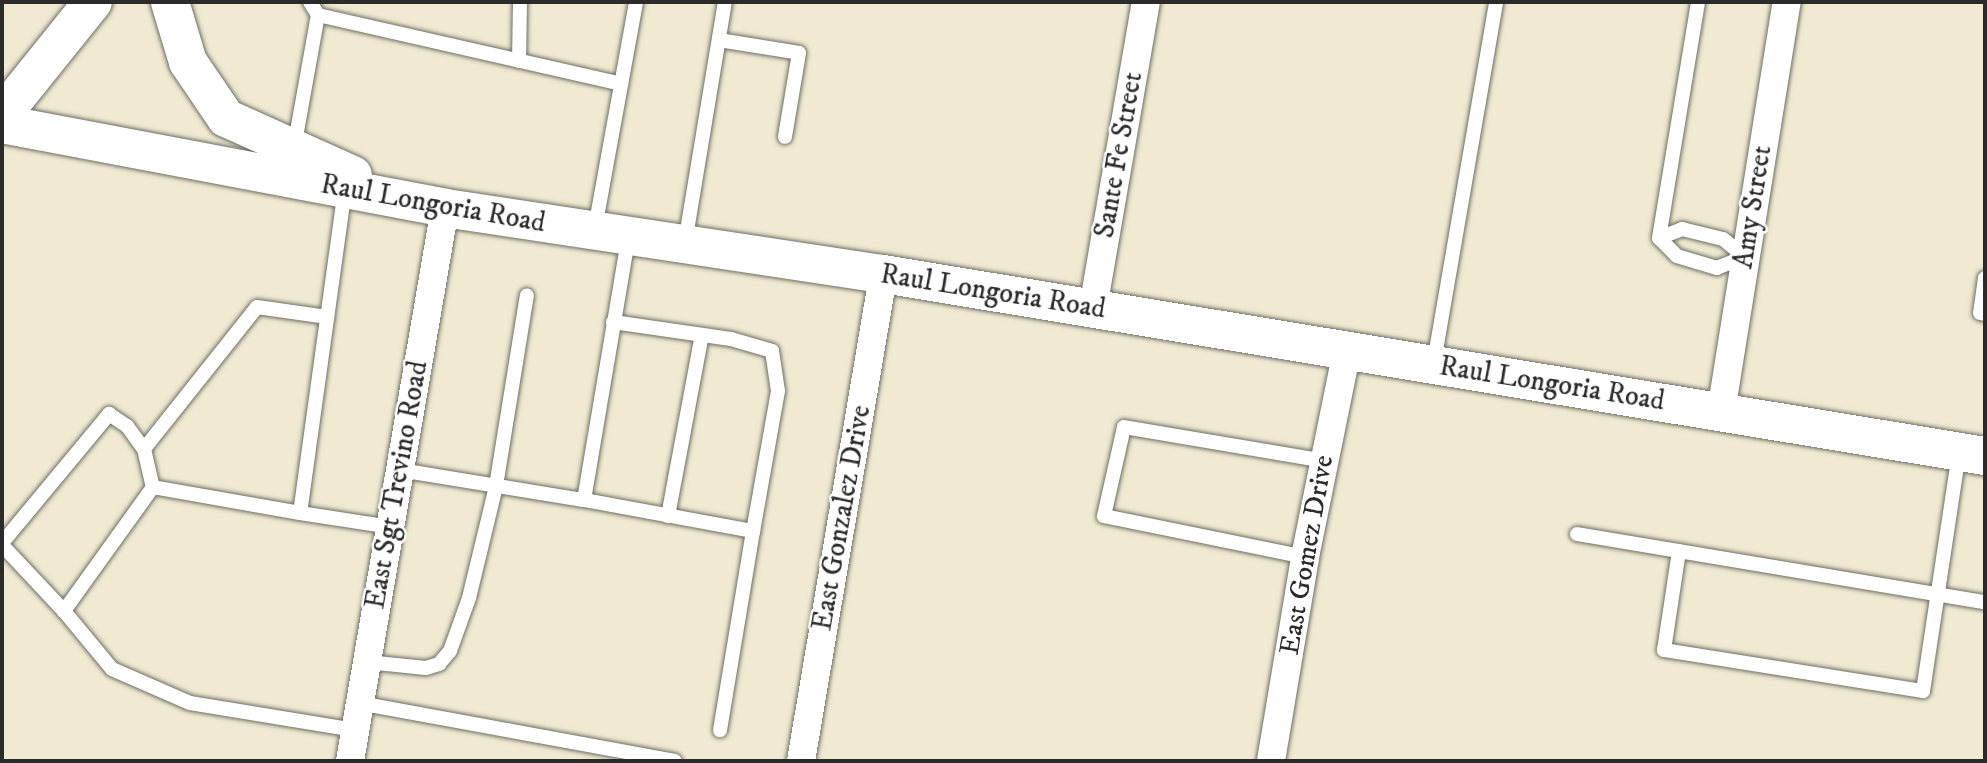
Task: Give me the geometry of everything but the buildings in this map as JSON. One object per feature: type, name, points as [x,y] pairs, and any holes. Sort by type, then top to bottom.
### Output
[{"type":"main road","points":[[2,115],[93,2]]},
{"type":"main road","points":[[170,2],[188,62],[226,118],[429,205]]},
{"type":"main road","name":"Raul Longoria Road","points":[[2,124],[429,205],[611,236],[883,274],[1972,454]]},
{"type":"street","name":"Sante Fe Street","points":[[1093,309],[1146,2]]},
{"type":"street","name":"Amy Street","points":[[1721,412],[1787,2]]},
{"type":"street","name":"East Sgt Trevino Road","points":[[350,761],[400,470],[429,205]]},
{"type":"street","name":"East Gonzalez Drive","points":[[801,761],[883,274]]},
{"type":"street","name":"East Gomez Drive","points":[[1271,761],[1305,557],[1347,350]]},
{"type":"lane","points":[[294,148],[318,15],[310,2]]},
{"type":"lane","points":[[519,61],[520,2]]},
{"type":"lane","points":[[584,500],[613,322],[611,236],[621,84],[636,2]]},
{"type":"lane","points":[[684,248],[725,2]]},
{"type":"lane","points":[[1433,364],[1496,2]]},
{"type":"lane","points":[[1659,238],[1698,2]]},
{"type":"lane","points":[[318,15],[621,84]]},
{"type":"lane","points":[[719,40],[799,53],[785,137]]},
{"type":"lane","points":[[300,513],[345,188]]},
{"type":"lane","points":[[1682,229],[1723,239],[1745,257],[1717,268],[1677,256],[1659,238],[1682,229]]},
{"type":"lane","points":[[1985,278],[1980,313],[1985,314]]},
{"type":"lane","points":[[367,662],[426,668],[439,664],[450,651],[469,598],[496,486],[527,295]]},
{"type":"lane","points":[[144,449],[257,307],[327,317]]},
{"type":"lane","points":[[613,322],[762,346],[772,351],[778,368],[778,391],[720,730]]},
{"type":"lane","points":[[668,516],[702,335]]},
{"type":"lane","points":[[64,611],[153,487],[144,449],[127,426],[109,414],[2,544],[64,611],[112,669],[190,703],[357,717],[676,761]]},
{"type":"lane","points":[[1305,557],[1104,516],[1124,427],[1324,461]]},
{"type":"lane","points":[[1679,551],[1664,650],[1923,691],[1937,594],[1972,454]]},
{"type":"lane","points":[[400,470],[753,531]]},
{"type":"lane","points":[[153,487],[390,527]]},
{"type":"lane","points":[[1577,534],[1985,602]]}]
